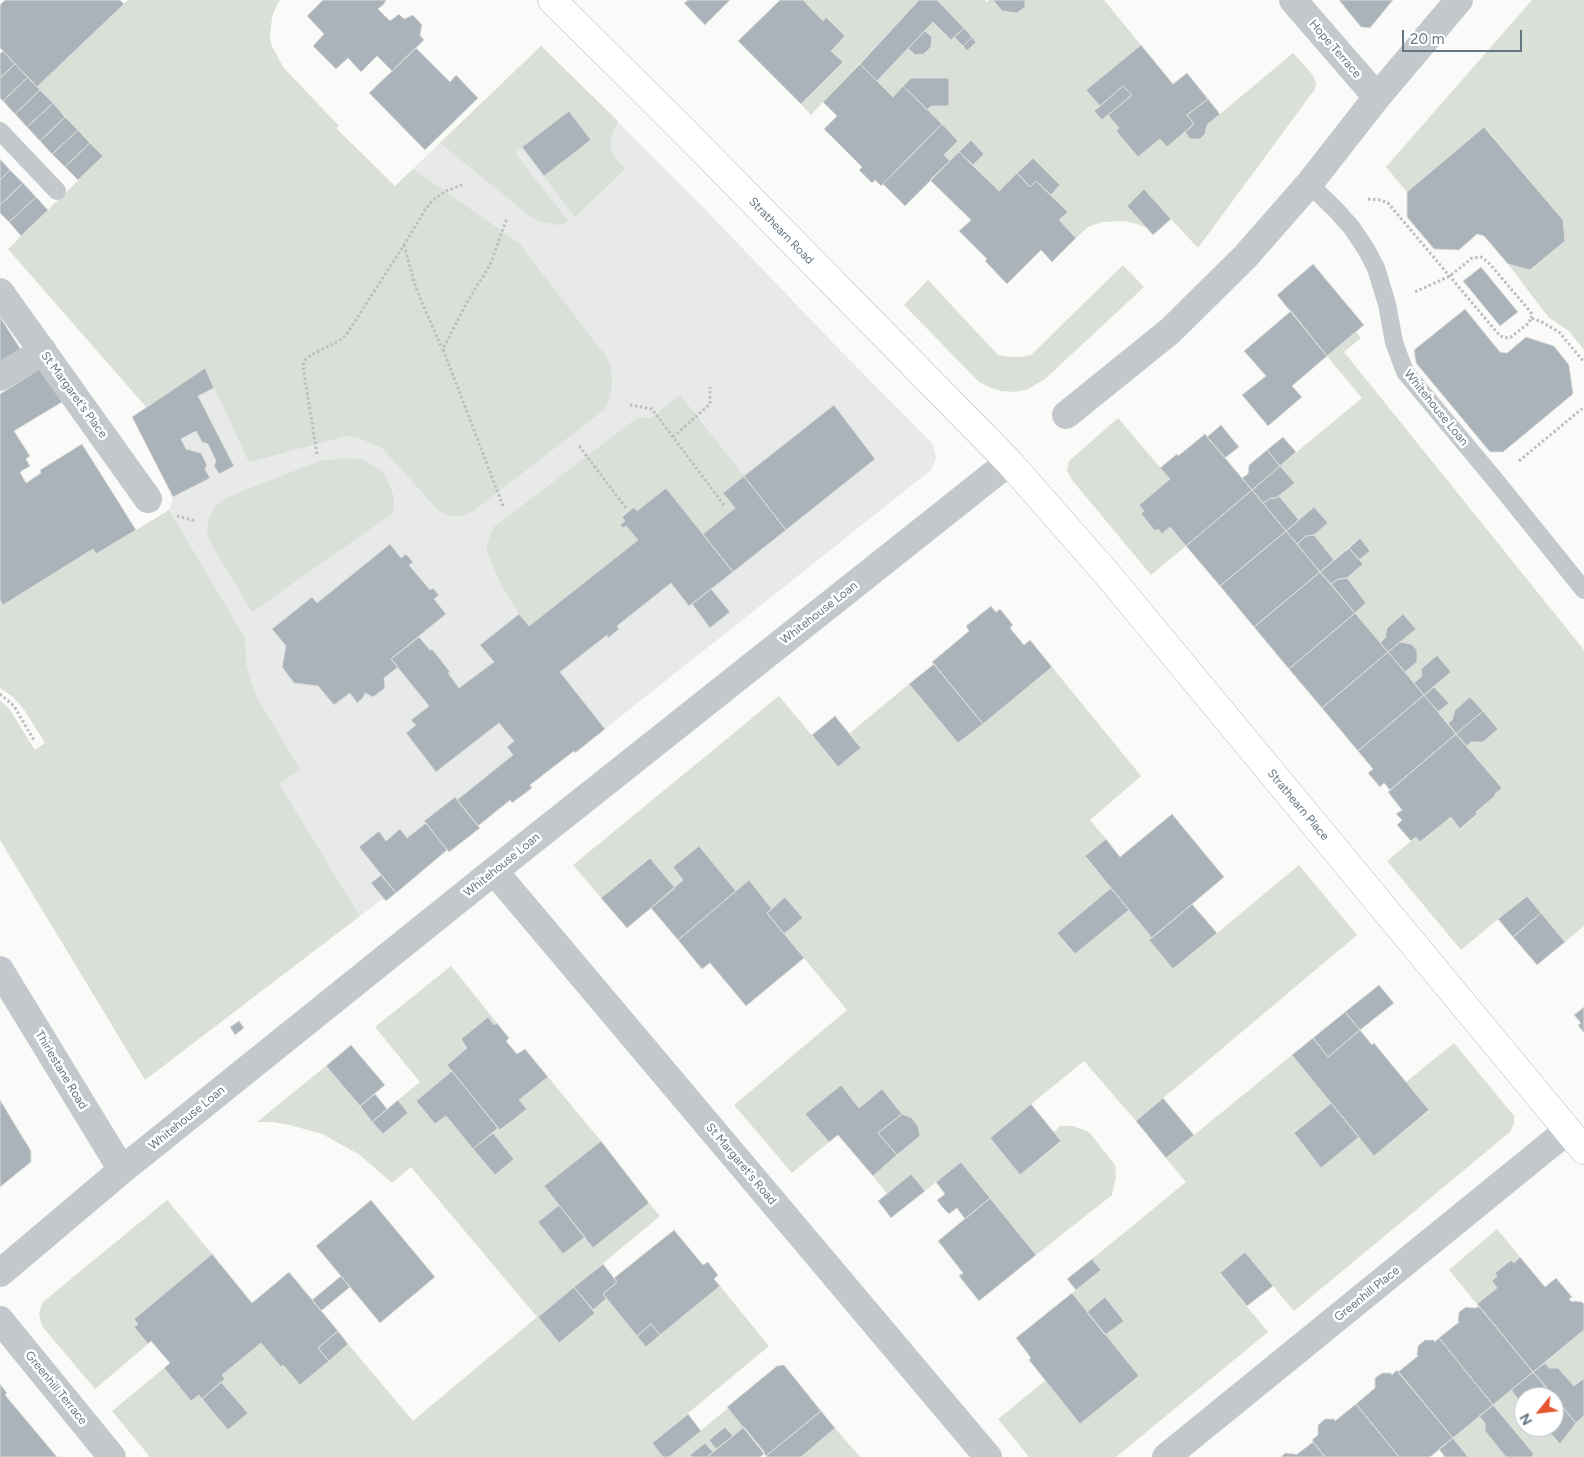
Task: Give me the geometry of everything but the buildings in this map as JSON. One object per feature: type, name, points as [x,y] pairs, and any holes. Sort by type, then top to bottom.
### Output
[{"type":"street","name":"Strathearn Road","points":[[552,0],[684,131],[1010,462]]},
{"type":"street","name":"Hope Terrace","points":[[1293,0],[1377,97]]},
{"type":"street","points":[[1066,415],[1170,330],[1196,307],[1245,257],[1309,184],[1377,97],[1459,0]]},
{"type":"street","name":"St Margaret's Place","points":[[0,292],[158,506]]},
{"type":"street","points":[[0,377],[42,351]]},
{"type":"street","name":"Whitehouse Loan","points":[[0,1273],[122,1170],[494,871],[1010,462]]},
{"type":"street","name":"Strathearn Place","points":[[1010,462],[1108,574],[1576,1140]]},
{"type":"street","name":"St Margaret's Road","points":[[494,871],[988,1457]]},
{"type":"street","name":"Thirlestane Road","points":[[0,970],[122,1170]]},
{"type":"street","name":"Greenhill Place","points":[[1166,1457],[1576,1140]]},
{"type":"street","name":"Greenhill Terrace","points":[[0,1320],[112,1457]]},
{"type":"lane","points":[[0,130],[57,191]]},
{"type":"lane","name":"Whitehouse Loan","points":[[1309,184],[1352,228],[1366,249],[1379,276],[1387,304],[1394,342],[1405,372],[1584,590]]},
{"type":"path","points":[[317,454],[303,366],[306,359],[339,341],[346,335],[432,201],[446,191],[464,184]]},
{"type":"path","points":[[1336,210],[1367,199],[1381,200],[1388,203],[1450,276],[1500,336],[1511,337],[1529,323],[1532,314],[1484,259],[1477,257],[1472,258],[1450,276],[1387,304]]},
{"type":"path","points":[[443,349],[466,304],[490,265],[507,218]]},
{"type":"path","points":[[404,245],[416,288],[443,349],[502,506]]},
{"type":"path","points":[[1531,318],[1559,332],[1584,362]]},
{"type":"path","points":[[673,437],[710,404],[710,387]]},
{"type":"path","points":[[630,406],[652,409],[724,505]]},
{"type":"path","points":[[1496,481],[1584,407]]},
{"type":"path","points":[[579,446],[626,508]]},
{"type":"path","points":[[158,506],[196,521]]},
{"type":"path","points":[[0,694],[14,706],[35,742]]},
{"type":"shaded area","points":[[128,0],[280,0],[272,17],[270,38],[283,67],[339,126],[336,128],[395,186],[413,169],[519,243],[607,358],[611,367],[612,384],[610,398],[605,409],[472,512],[460,516],[450,516],[439,511],[382,448],[359,438],[346,436],[249,462],[205,368],[146,407],[8,249],[103,156],[37,87]]},
{"type":"shaded area","points":[[803,0],[919,0],[811,115],[801,104],[843,62],[831,51],[845,36],[827,17],[823,21]]},
{"type":"shaded area","points":[[937,0],[985,0],[987,2],[993,0],[1002,11],[1017,13],[1025,7],[1025,0],[1104,0],[1141,45],[1087,90],[1100,106],[1094,111],[1102,120],[1108,115],[1119,128],[1116,131],[1138,157],[1160,139],[1167,147],[1185,132],[1190,139],[1200,139],[1205,134],[1207,125],[1293,53],[1313,75],[1316,84],[1315,89],[1198,248],[1144,190],[1127,206],[1146,228],[1124,221],[1102,222],[1088,227],[1076,238],[1059,220],[1068,211],[1051,195],[1060,185],[1033,158],[999,191],[973,165],[984,154],[971,140],[950,161],[944,155],[958,141],[927,110],[931,106],[949,105],[949,78],[911,78],[893,97],[877,81],[908,48],[915,55],[926,53],[931,47],[932,37],[925,31],[933,22],[951,40],[954,37],[967,51],[976,42]]},
{"type":"shaded area","points":[[1532,0],[1584,0],[1584,350],[1569,331],[1549,318],[1508,264],[1531,270],[1565,241],[1563,220],[1485,127],[1407,192],[1386,167]]},
{"type":"shaded area","points":[[541,46],[698,202],[933,444],[936,459],[931,470],[575,753],[574,751],[530,785],[532,788],[512,803],[510,801],[478,826],[480,828],[449,852],[447,851],[386,901],[381,900],[360,916],[243,727],[168,514],[173,497],[132,417],[205,368]]},
{"type":"shaded area","points":[[541,46],[618,121],[613,130],[611,148],[614,156],[625,169],[575,217],[544,176],[591,140],[569,111],[515,153],[569,222],[559,225],[541,222],[531,217],[440,143]]},
{"type":"shaded area","points":[[1123,265],[1144,287],[1045,379],[1028,389],[1016,392],[1001,391],[979,382],[904,305],[928,280],[998,355],[1021,357],[1031,355]]},
{"type":"shaded area","points":[[1356,332],[1361,338],[1344,352],[1584,650],[1584,926],[1565,942],[1526,896],[1461,950],[1387,861],[1416,837],[1421,842],[1451,817],[1461,829],[1502,788],[1467,746],[1471,742],[1483,742],[1498,729],[1470,697],[1456,710],[1452,720],[1448,723],[1438,712],[1448,703],[1434,687],[1451,672],[1437,655],[1421,669],[1422,676],[1414,683],[1405,672],[1417,662],[1417,651],[1411,644],[1400,642],[1415,629],[1403,615],[1387,628],[1385,638],[1380,643],[1355,613],[1366,603],[1347,578],[1362,565],[1359,560],[1370,550],[1359,538],[1334,560],[1314,535],[1327,523],[1314,507],[1299,520],[1279,496],[1295,483],[1280,466],[1362,398],[1327,356]]},
{"type":"shaded area","points":[[680,395],[744,476],[723,493],[735,508],[703,534],[666,488],[637,511],[634,507],[622,516],[625,521],[620,525],[623,528],[626,526],[638,540],[529,626],[519,614],[501,584],[487,552],[487,543],[494,527],[633,421],[640,417],[650,419]]},
{"type":"shaded area","points":[[1118,418],[1170,479],[1139,505],[1144,511],[1141,514],[1155,531],[1158,529],[1162,533],[1170,527],[1186,546],[1151,575],[1072,480],[1067,470],[1069,461]]},
{"type":"shaded area","points":[[345,458],[363,460],[379,469],[386,477],[394,497],[393,513],[252,612],[211,544],[207,531],[208,521],[214,508],[227,497],[320,461]]},
{"type":"shaded area","points":[[169,510],[245,638],[246,662],[252,685],[259,701],[300,769],[279,784],[360,916],[145,1080],[0,840],[0,700],[10,710],[35,750],[45,743],[25,711],[13,697],[0,688],[0,600],[3,604],[93,549],[97,554]]},
{"type":"shaded area","points":[[1052,667],[1141,776],[1090,820],[1106,839],[1085,857],[1111,888],[1057,933],[1074,954],[1129,910],[1152,938],[1149,940],[1174,969],[1299,865],[1357,935],[1136,1121],[1084,1061],[990,1138],[1020,1175],[1061,1142],[1054,1132],[1060,1126],[1073,1126],[1089,1132],[1115,1165],[1116,1177],[1112,1195],[1036,1255],[961,1162],[925,1191],[911,1174],[887,1194],[873,1176],[920,1136],[918,1126],[912,1118],[902,1114],[859,1108],[840,1085],[806,1114],[829,1142],[792,1173],[734,1105],[847,1010],[784,934],[803,918],[786,898],[772,909],[749,881],[736,891],[699,846],[683,880],[675,888],[649,858],[601,898],[573,865],[779,696],[838,767],[861,748],[850,733],[909,684],[958,743]]},
{"type":"shaded area","points":[[451,966],[497,1023],[494,1025],[487,1018],[461,1039],[467,1048],[452,1071],[416,1101],[435,1124],[446,1116],[495,1175],[514,1159],[493,1133],[498,1128],[501,1130],[526,1109],[519,1100],[548,1077],[601,1141],[544,1186],[559,1205],[538,1222],[585,1237],[593,1248],[649,1203],[660,1216],[538,1317],[558,1342],[595,1313],[593,1310],[607,1298],[646,1346],[720,1286],[769,1346],[652,1443],[663,1457],[150,1457],[112,1411],[164,1368],[191,1401],[199,1395],[228,1430],[248,1413],[221,1382],[225,1379],[222,1375],[261,1343],[281,1367],[283,1365],[300,1385],[348,1344],[413,1421],[537,1317],[411,1167],[392,1183],[360,1155],[322,1134],[274,1122],[257,1122],[326,1066],[383,1134],[408,1113],[398,1100],[420,1082],[375,1027]]},
{"type":"shaded area","points":[[1454,1043],[1514,1116],[1514,1123],[1510,1132],[1294,1311],[1245,1253],[1220,1274],[1268,1332],[1116,1457],[1029,1457],[998,1419],[1046,1380],[1080,1423],[1139,1377],[1105,1335],[1124,1320],[1105,1298],[1087,1312],[1072,1293],[1101,1270],[1092,1259],[1186,1182],[1166,1158],[1292,1055],[1331,1103],[1294,1133],[1321,1168],[1359,1137],[1374,1155],[1429,1111],[1406,1082]]},
{"type":"shaded area","points":[[167,1200],[212,1254],[134,1319],[138,1324],[134,1327],[148,1344],[95,1389],[42,1326],[39,1315],[43,1302]]},
{"type":"shaded area","points":[[1497,1229],[1520,1257],[1514,1263],[1510,1260],[1495,1273],[1497,1276],[1492,1281],[1497,1288],[1477,1304],[1449,1270]]},
{"type":"shaded area","points":[[1584,1330],[1584,1381],[1582,1379],[1574,1386],[1558,1368],[1549,1368],[1545,1363]]},
{"type":"shaded area","points":[[1511,1390],[1514,1394],[1514,1430],[1493,1405]]},
{"type":"shaded area","points":[[728,1408],[744,1427],[733,1436],[725,1427],[709,1440],[716,1449],[713,1452],[705,1443],[691,1455],[692,1457],[669,1457]]},
{"type":"shaded area","points":[[1479,1416],[1485,1423],[1485,1431],[1506,1457],[1468,1457],[1453,1438]]},
{"type":"shaded area","points":[[1584,1416],[1584,1457],[1531,1457],[1534,1454],[1520,1437],[1554,1437],[1560,1444],[1576,1423]]},
{"type":"shaded area","points":[[835,1428],[860,1457],[801,1457]]}]
